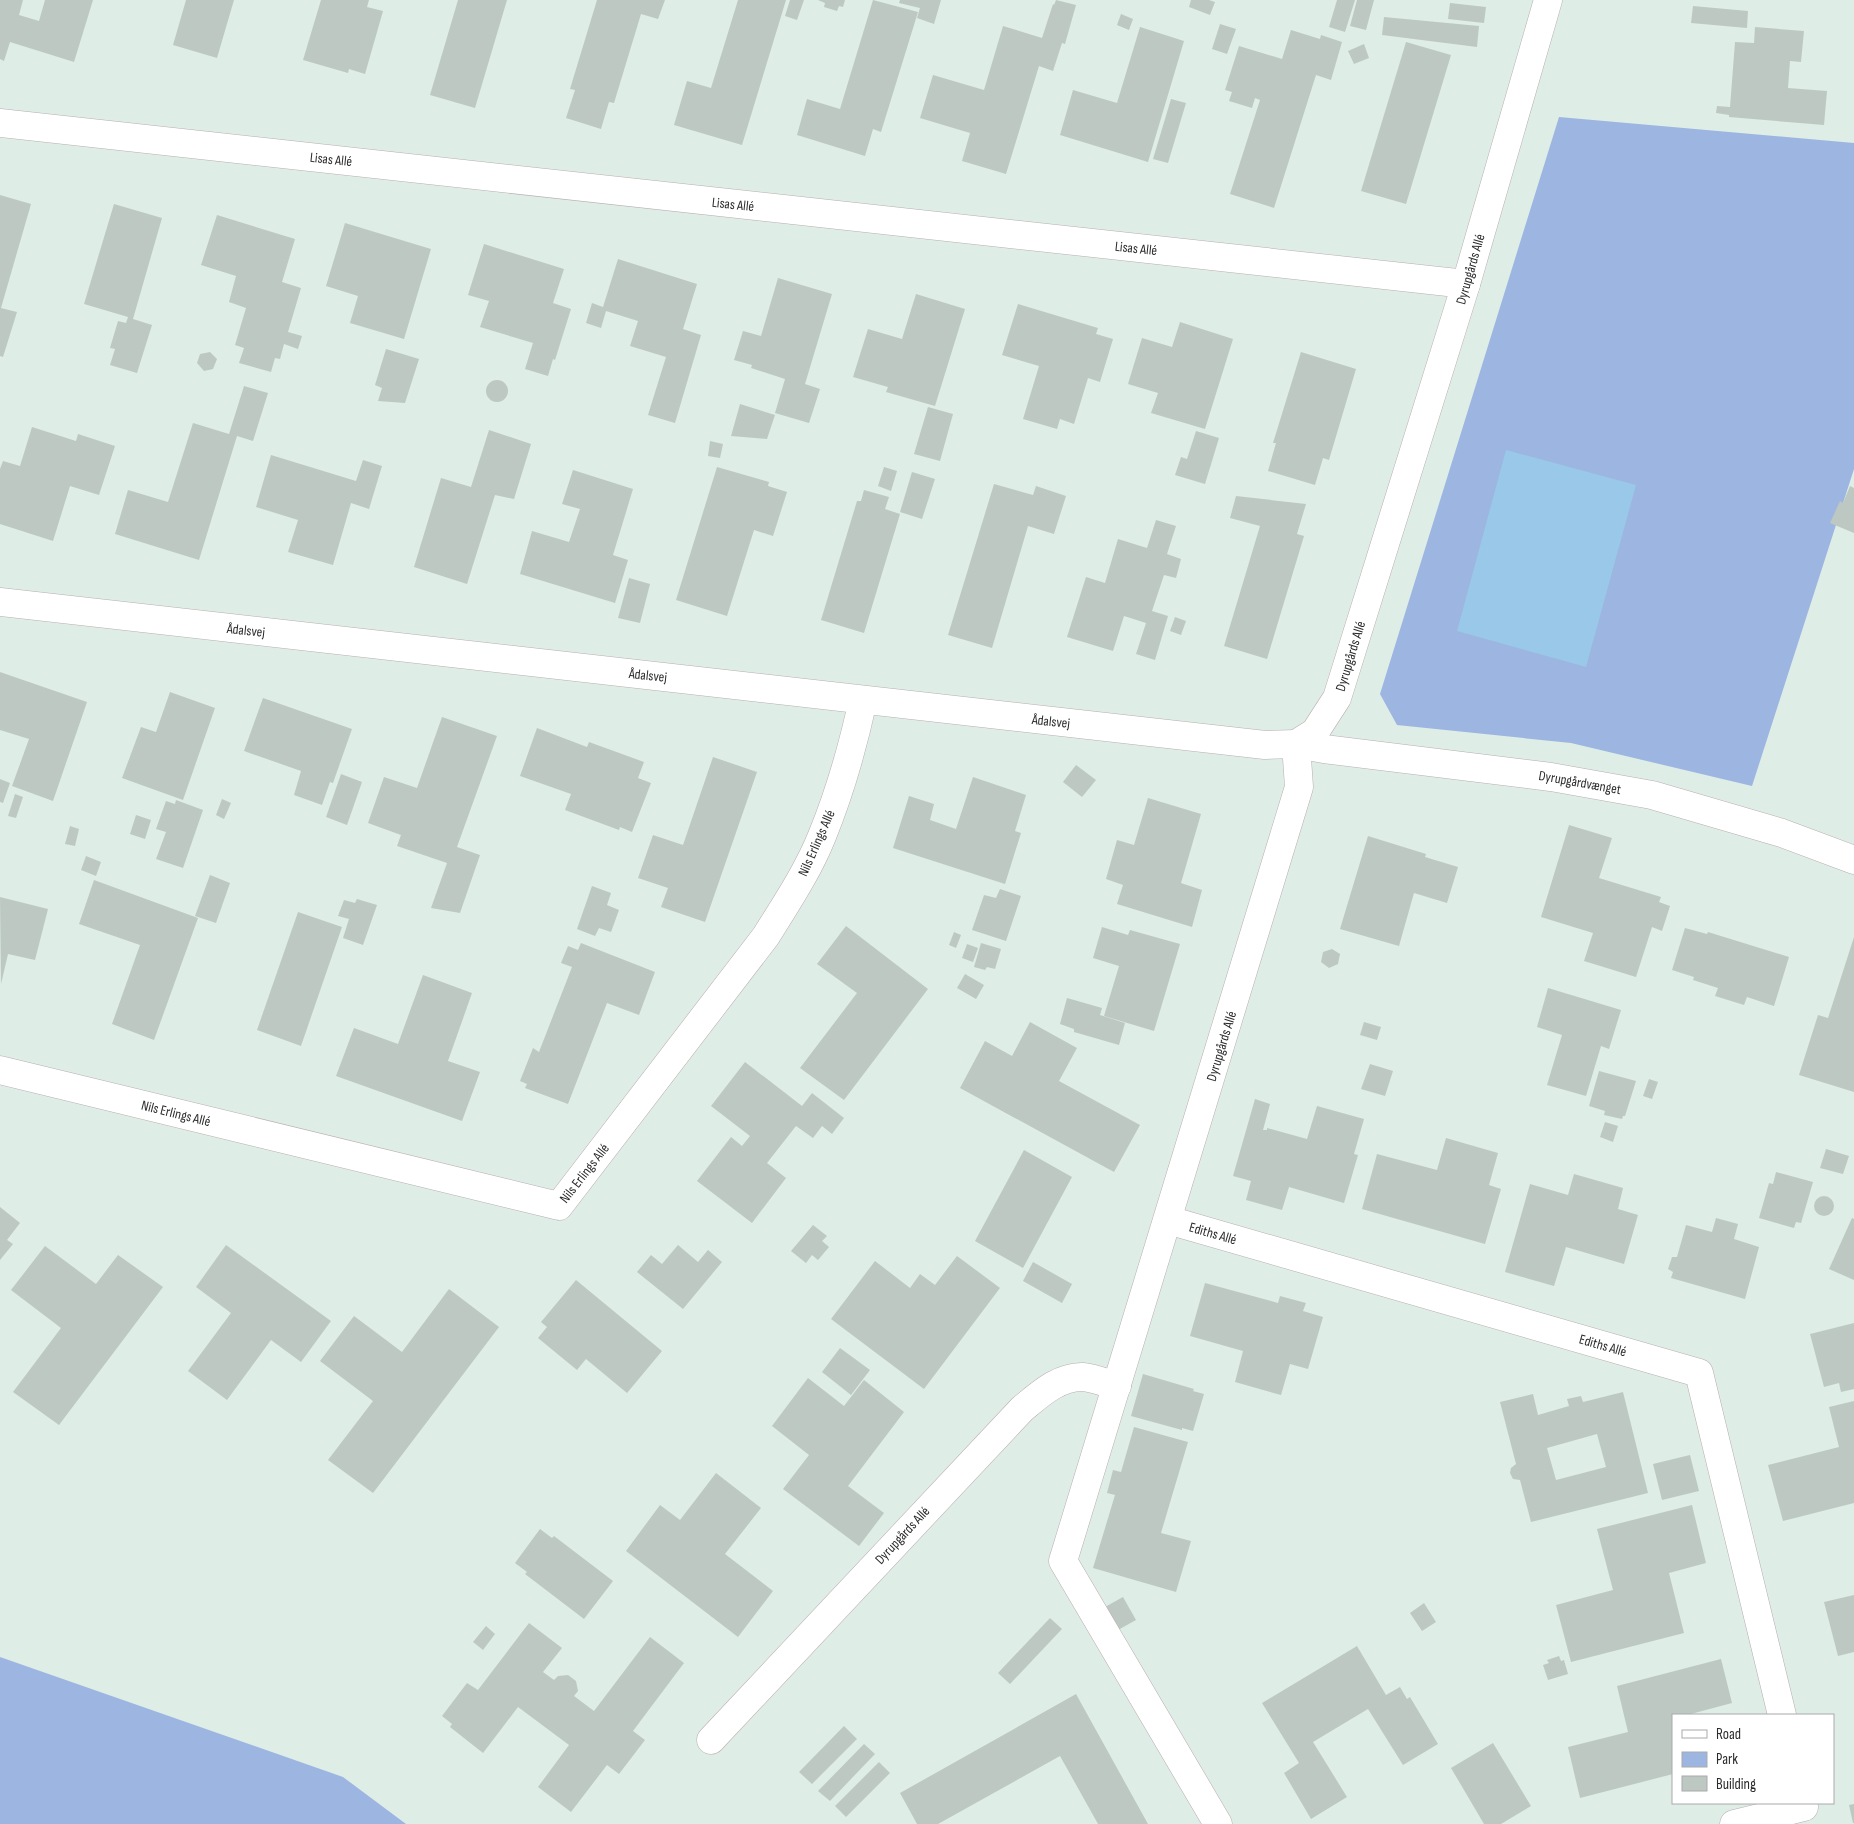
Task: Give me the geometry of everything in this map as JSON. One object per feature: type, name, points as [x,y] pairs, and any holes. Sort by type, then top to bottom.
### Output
[{"type":"street","name":"Dyrupgårds Allé","points":[[1218,1824],[1063,1561],[1299,787],[1296,744],[1315,732],[1337,698],[1466,284],[1548,0]]},
{"type":"street","name":"Lisas Allé","points":[[0,123],[1466,284]]},
{"type":"street","name":"Ådalsvej","points":[[0,602],[1265,745],[1296,744]]},
{"type":"street","name":"Nils Erlings Allé","points":[[0,1070],[559,1206],[766,936],[788,901],[822,837],[854,740],[862,700]]},
{"type":"street","name":"Dyrupgårdvænget","points":[[1296,744],[1552,777],[1652,795],[1782,833],[1854,860]]},
{"type":"street","name":"Ediths Allé","points":[[1168,1220],[1699,1372],[1782,1714]]},
{"type":"street","name":"Dyrupgårds Allé","points":[[711,1740],[1022,1409],[1061,1381],[1082,1377],[1117,1386]]},
{"type":"street","points":[[1734,1824],[1804,1807],[1803,1804]]},
{"type":"green space","points":[[1559,117],[1854,143],[1854,469],[1752,786],[1571,743],[1397,725],[1380,694]]},
{"type":"green space","points":[[0,1657],[343,1777],[406,1824],[0,1824]]},
{"type":"shaded area","points":[[1506,450],[1636,485],[1586,667],[1457,631]]},
{"type":"building","points":[[0,0],[23,0],[19,15],[39,21],[45,0],[93,0],[74,62],[10,42],[4,61],[0,59]]},
{"type":"building","points":[[186,0],[234,0],[217,58],[173,45]]},
{"type":"building","points":[[321,0],[369,0],[367,7],[383,11],[365,74],[349,69],[348,73],[303,60]]},
{"type":"building","points":[[458,0],[507,0],[475,108],[430,95]]},
{"type":"building","points":[[597,0],[665,0],[658,19],[641,14],[614,103],[609,102],[601,129],[566,118],[575,90],[570,89]]},
{"type":"building","points":[[738,0],[786,0],[742,145],[674,125],[687,81],[711,88]]},
{"type":"building","points":[[790,0],[804,0],[797,20],[785,16]]},
{"type":"building","points":[[818,0],[845,0],[843,7],[839,6],[837,11],[824,7],[825,3]]},
{"type":"building","points":[[873,0],[918,12],[881,132],[873,129],[865,156],[797,135],[807,99],[840,109]]},
{"type":"building","points":[[900,0],[941,0],[934,24],[917,18],[920,8],[899,3]]},
{"type":"building","points":[[1056,0],[1076,5],[1065,44],[1062,43],[1053,71],[1039,66],[1006,174],[962,161],[970,133],[920,118],[933,75],[984,90],[1003,26],[1042,38]]},
{"type":"building","points":[[1191,0],[1215,2],[1210,15],[1189,7]]},
{"type":"building","points":[[1337,0],[1355,0],[1345,32],[1329,27]]},
{"type":"building","points":[[1357,0],[1374,0],[1366,30],[1350,26]]},
{"type":"building","points":[[1450,3],[1486,7],[1484,23],[1448,19]]},
{"type":"building","points":[[1693,6],[1748,11],[1747,28],[1691,23]]},
{"type":"building","points":[[1121,14],[1133,19],[1129,30],[1117,25]]},
{"type":"building","points":[[1384,17],[1479,26],[1477,47],[1382,35]]},
{"type":"building","points":[[1220,24],[1236,29],[1227,54],[1212,49]]},
{"type":"building","points":[[1140,27],[1184,41],[1148,162],[1060,135],[1073,90],[1117,103]]},
{"type":"building","points":[[1755,27],[1804,31],[1801,62],[1790,61],[1788,88],[1827,91],[1824,125],[1729,117],[1729,115],[1716,113],[1717,106],[1730,107],[1735,42],[1754,43]]},
{"type":"building","points":[[1291,30],[1320,39],[1321,35],[1342,42],[1331,80],[1316,75],[1274,208],[1230,194],[1260,100],[1255,98],[1252,108],[1229,101],[1232,92],[1225,90],[1239,46],[1282,59]]},
{"type":"building","points":[[1406,42],[1451,55],[1406,204],[1361,191]]},
{"type":"building","points":[[1364,44],[1369,58],[1354,64],[1348,51]]},
{"type":"building","points":[[1171,99],[1186,103],[1168,163],[1153,159]]},
{"type":"building","points":[[0,195],[31,204],[1,308],[17,312],[3,357],[0,356]]},
{"type":"building","points":[[114,204],[162,218],[133,319],[152,325],[137,373],[110,365],[115,349],[110,348],[118,321],[126,323],[128,317],[84,304]]},
{"type":"building","points":[[217,215],[295,239],[282,282],[301,288],[288,332],[302,336],[298,349],[284,344],[280,359],[275,358],[271,372],[239,363],[244,348],[235,345],[246,308],[229,302],[236,276],[201,265]]},
{"type":"building","points":[[345,223],[431,249],[404,339],[350,323],[358,296],[326,286]]},
{"type":"building","points":[[484,244],[564,269],[553,303],[571,309],[548,376],[525,369],[533,343],[480,327],[489,301],[468,295]]},
{"type":"building","points":[[618,259],[697,284],[683,329],[701,335],[675,423],[648,415],[666,357],[630,346],[638,321],[606,311],[601,328],[586,323],[592,303],[603,307]]},
{"type":"building","points":[[778,278],[832,294],[805,384],[820,389],[809,423],[775,413],[785,379],[751,368],[752,365],[734,360],[743,331],[761,336]]},
{"type":"building","points":[[916,294],[965,309],[935,406],[886,392],[888,387],[853,377],[868,329],[902,339]]},
{"type":"building","points":[[1018,304],[1098,328],[1096,334],[1113,339],[1100,382],[1088,378],[1074,424],[1060,419],[1057,429],[1023,419],[1039,366],[1002,355]]},
{"type":"building","points":[[1180,322],[1233,339],[1205,429],[1151,413],[1158,393],[1128,384],[1142,338],[1172,347]]},
{"type":"building","points":[[386,349],[419,359],[405,403],[378,401],[382,388],[375,385]]},
{"type":"building","points":[[210,352],[217,359],[213,369],[204,371],[197,363],[200,354]]},
{"type":"building","points":[[1301,352],[1356,369],[1329,460],[1323,458],[1315,485],[1268,471],[1276,443],[1273,443]]},
{"type":"building","points":[[497,380],[507,387],[508,391],[501,401],[497,402],[487,395],[486,391],[493,381]]},
{"type":"building","points":[[244,386],[268,393],[253,441],[237,436],[199,560],[115,534],[128,490],[168,502],[193,423],[229,434]]},
{"type":"building","points":[[740,404],[775,415],[767,439],[731,436]]},
{"type":"building","points":[[928,407],[953,414],[940,461],[914,454]]},
{"type":"building","points":[[32,427],[76,441],[78,434],[115,446],[99,495],[70,486],[53,541],[0,524],[0,469],[3,461],[20,466]]},
{"type":"building","points":[[489,430],[531,444],[514,499],[495,495],[467,584],[414,567],[441,478],[471,487]]},
{"type":"building","points":[[1196,431],[1219,438],[1205,484],[1175,475],[1181,457],[1187,459]]},
{"type":"building","points":[[710,441],[723,444],[720,458],[708,456]]},
{"type":"building","points":[[271,455],[356,481],[363,460],[382,466],[369,509],[351,503],[333,565],[288,552],[298,520],[256,507]]},
{"type":"building","points":[[717,467],[769,482],[768,486],[787,492],[773,536],[754,530],[727,616],[676,600]]},
{"type":"building","points":[[884,467],[897,471],[891,491],[878,486]]},
{"type":"building","points":[[573,470],[633,489],[613,555],[628,560],[615,603],[520,574],[532,531],[569,542],[580,509],[562,504]]},
{"type":"building","points":[[912,472],[935,479],[922,519],[900,512]]},
{"type":"building","points":[[994,484],[1033,495],[1036,486],[1066,496],[1054,534],[1028,526],[992,648],[948,635]]},
{"type":"building","points":[[1850,486],[1854,488],[1854,533],[1830,523],[1840,501],[1843,503]]},
{"type":"building","points":[[864,490],[889,497],[885,509],[900,514],[864,633],[821,620],[857,501],[861,501]]},
{"type":"building","points":[[1236,496],[1306,504],[1297,534],[1304,536],[1267,659],[1224,646],[1260,526],[1230,518]]},
{"type":"building","points":[[1156,520],[1176,526],[1167,554],[1181,559],[1176,578],[1164,575],[1152,611],[1168,616],[1155,660],[1136,654],[1146,623],[1124,616],[1113,651],[1067,637],[1086,577],[1105,583],[1118,539],[1147,548]]},
{"type":"building","points":[[629,578],[650,584],[640,623],[618,618]]},
{"type":"building","points":[[1175,617],[1186,621],[1181,635],[1170,631]]},
{"type":"building","points":[[0,672],[87,702],[53,801],[12,786],[29,739],[0,730]]},
{"type":"building","points":[[170,692],[215,708],[183,800],[122,778],[141,727],[156,732]]},
{"type":"building","points":[[263,698],[352,729],[333,783],[330,782],[322,805],[294,795],[301,771],[244,751]]},
{"type":"building","points":[[442,717],[497,736],[457,847],[480,855],[460,913],[431,908],[447,863],[397,846],[401,835],[368,823],[384,777],[417,788]]},
{"type":"building","points":[[537,728],[587,747],[589,742],[644,762],[638,778],[651,783],[632,832],[620,827],[619,830],[565,810],[571,794],[520,776]]},
{"type":"building","points":[[713,757],[757,772],[705,922],[661,907],[668,888],[638,878],[653,835],[683,845]]},
{"type":"building","points":[[1076,765],[1096,780],[1082,797],[1063,782]]},
{"type":"building","points":[[341,774],[362,782],[347,825],[326,817]]},
{"type":"building","points":[[973,777],[1026,795],[1015,831],[1021,833],[1005,884],[893,848],[909,796],[934,804],[930,820],[956,829]]},
{"type":"building","points":[[0,779],[10,783],[3,803],[0,802]]},
{"type":"building","points":[[15,794],[23,797],[16,818],[8,816]]},
{"type":"building","points":[[1148,798],[1201,814],[1181,883],[1202,890],[1192,927],[1117,904],[1123,885],[1106,879],[1117,840],[1134,845]]},
{"type":"building","points":[[222,799],[231,803],[224,819],[216,815]]},
{"type":"building","points":[[176,800],[203,810],[183,868],[156,859],[166,832],[156,829],[166,801],[175,804]]},
{"type":"building","points":[[136,815],[151,820],[145,839],[130,834]]},
{"type":"building","points":[[1569,825],[1612,838],[1599,878],[1661,897],[1659,902],[1670,906],[1662,931],[1652,927],[1636,977],[1584,961],[1593,933],[1541,917]]},
{"type":"building","points":[[70,826],[79,829],[75,846],[65,844]]},
{"type":"building","points":[[1368,836],[1426,854],[1425,857],[1458,867],[1447,903],[1414,893],[1399,946],[1340,929]]},
{"type":"building","points":[[86,856],[101,862],[96,876],[81,870]]},
{"type":"building","points":[[210,875],[230,883],[216,923],[195,916]]},
{"type":"building","points":[[94,880],[198,918],[154,1040],[112,1024],[140,945],[79,924]]},
{"type":"building","points":[[592,886],[611,893],[607,905],[619,910],[611,932],[599,928],[595,936],[577,929]]},
{"type":"building","points":[[1000,889],[1021,896],[1006,941],[972,930],[984,895],[996,898]]},
{"type":"building","points":[[0,897],[48,909],[35,960],[8,954],[1,984]]},
{"type":"building","points":[[357,899],[377,905],[363,945],[343,938],[349,919],[338,916],[344,900],[355,903]]},
{"type":"building","points":[[298,912],[342,927],[301,1046],[257,1030]]},
{"type":"building","points":[[846,926],[928,989],[844,1100],[800,1068],[857,993],[817,964]]},
{"type":"building","points":[[1102,927],[1128,935],[1130,930],[1180,944],[1154,1031],[1104,1016],[1119,966],[1093,958]]},
{"type":"building","points":[[1685,928],[1707,934],[1708,932],[1789,957],[1774,1006],[1747,997],[1744,1005],[1715,996],[1718,988],[1693,980],[1694,977],[1672,970]]},
{"type":"building","points":[[954,932],[961,935],[956,948],[949,945]]},
{"type":"building","points":[[1854,937],[1854,1092],[1799,1075],[1818,1015],[1828,1018]]},
{"type":"building","points":[[581,943],[655,972],[639,1015],[607,1003],[568,1104],[525,1088],[527,1084],[520,1081],[533,1048],[539,1052],[572,967],[561,963],[568,946],[578,950]]},
{"type":"building","points":[[981,943],[1001,949],[995,969],[987,967],[985,970],[974,967]]},
{"type":"building","points":[[967,944],[978,948],[973,962],[962,958]]},
{"type":"building","points":[[1332,949],[1340,954],[1338,964],[1329,968],[1321,962],[1323,952]]},
{"type":"building","points":[[965,974],[984,985],[976,999],[957,988]]},
{"type":"building","points":[[423,975],[472,993],[448,1061],[480,1072],[462,1121],[336,1076],[354,1028],[398,1044]]},
{"type":"building","points":[[1548,988],[1621,1010],[1609,1049],[1601,1046],[1586,1096],[1547,1085],[1562,1035],[1537,1027]]},
{"type":"building","points":[[1067,998],[1102,1008],[1100,1015],[1125,1023],[1119,1045],[1074,1032],[1074,1029],[1060,1024]]},
{"type":"building","points":[[1030,1022],[1077,1048],[1059,1081],[1140,1125],[1114,1172],[960,1088],[985,1041],[1012,1056]]},
{"type":"building","points":[[1364,1022],[1381,1027],[1377,1040],[1360,1035]]},
{"type":"building","points":[[745,1062],[802,1106],[812,1093],[844,1118],[832,1134],[822,1126],[813,1138],[796,1126],[767,1163],[786,1178],[752,1223],[697,1181],[731,1137],[742,1146],[750,1136],[711,1106]]},
{"type":"building","points":[[1370,1064],[1393,1071],[1385,1096],[1361,1089]]},
{"type":"building","points":[[1599,1071],[1636,1081],[1625,1116],[1622,1119],[1604,1115],[1605,1111],[1589,1106]]},
{"type":"building","points":[[1649,1079],[1658,1082],[1652,1099],[1643,1096]]},
{"type":"building","points":[[1255,1099],[1270,1104],[1263,1130],[1267,1130],[1267,1128],[1307,1139],[1317,1106],[1364,1119],[1354,1154],[1358,1155],[1344,1203],[1289,1187],[1282,1210],[1246,1200],[1251,1181],[1233,1176]]},
{"type":"building","points":[[1605,1122],[1618,1126],[1613,1142],[1600,1137]]},
{"type":"building","points":[[1446,1138],[1498,1153],[1489,1185],[1501,1189],[1485,1244],[1362,1209],[1377,1154],[1437,1170]]},
{"type":"building","points":[[1826,1149],[1849,1156],[1843,1174],[1820,1168]]},
{"type":"building","points":[[1024,1150],[1072,1177],[1023,1268],[975,1241]]},
{"type":"building","points":[[1776,1172],[1813,1182],[1801,1223],[1796,1222],[1794,1228],[1759,1218],[1769,1183],[1773,1184]]},
{"type":"building","points":[[1574,1174],[1623,1188],[1618,1209],[1638,1215],[1624,1264],[1566,1247],[1554,1286],[1505,1272],[1530,1184],[1568,1195]]},
{"type":"building","points":[[1824,1196],[1831,1199],[1834,1206],[1831,1213],[1824,1216],[1817,1213],[1814,1206],[1817,1199]]},
{"type":"building","points":[[0,1207],[20,1223],[7,1240],[13,1244],[0,1260]]},
{"type":"building","points":[[1716,1218],[1738,1224],[1734,1239],[1759,1247],[1745,1299],[1671,1278],[1673,1272],[1668,1269],[1672,1257],[1677,1257],[1686,1225],[1712,1232]]},
{"type":"building","points":[[1852,1218],[1854,1219],[1854,1280],[1829,1269]]},
{"type":"building","points":[[813,1225],[827,1236],[822,1241],[829,1247],[818,1260],[812,1255],[806,1263],[791,1251]]},
{"type":"building","points":[[226,1245],[331,1321],[301,1362],[271,1340],[227,1400],[188,1371],[231,1313],[196,1287]]},
{"type":"building","points":[[678,1245],[698,1262],[708,1250],[722,1262],[683,1309],[637,1272],[651,1255],[662,1264]]},
{"type":"building","points":[[45,1246],[96,1284],[118,1255],[163,1287],[59,1425],[13,1392],[61,1328],[11,1290]]},
{"type":"building","points":[[957,1256],[1000,1288],[924,1389],[831,1319],[875,1261],[910,1288],[920,1274],[935,1285]]},
{"type":"building","points":[[1033,1262],[1072,1284],[1062,1303],[1023,1281]]},
{"type":"building","points":[[576,1280],[662,1351],[627,1393],[586,1359],[577,1370],[538,1338],[547,1327],[541,1322]]},
{"type":"building","points":[[1205,1283],[1278,1303],[1280,1296],[1306,1303],[1303,1311],[1323,1317],[1308,1369],[1290,1364],[1281,1395],[1235,1382],[1243,1351],[1190,1336]]},
{"type":"building","points":[[449,1289],[499,1327],[373,1493],[328,1460],[373,1401],[320,1361],[354,1316],[402,1352]]},
{"type":"building","points":[[1854,1323],[1854,1389],[1841,1392],[1839,1383],[1824,1387],[1810,1334]]},
{"type":"building","points":[[840,1348],[870,1370],[851,1395],[822,1372]]},
{"type":"building","points":[[1143,1374],[1194,1389],[1193,1391],[1204,1394],[1193,1431],[1182,1428],[1182,1430],[1131,1416]]},
{"type":"building","points":[[808,1378],[844,1406],[864,1380],[904,1412],[848,1486],[884,1513],[859,1546],[783,1489],[809,1455],[772,1426]]},
{"type":"building","points":[[1623,1392],[1648,1493],[1531,1522],[1520,1480],[1513,1479],[1510,1473],[1511,1468],[1516,1464],[1500,1402],[1533,1394],[1538,1415],[1569,1406],[1567,1399],[1581,1396],[1583,1402]],"holes":[[[1597,1434],[1606,1467],[1556,1480],[1547,1448]]]},
{"type":"building","points":[[1854,1401],[1854,1503],[1783,1521],[1768,1465],[1839,1447],[1829,1407]]},
{"type":"building","points":[[1134,1427],[1188,1442],[1161,1533],[1191,1541],[1176,1592],[1093,1568],[1115,1495],[1107,1493],[1113,1470],[1121,1472]]},
{"type":"building","points":[[1690,1455],[1699,1491],[1662,1500],[1653,1464]]},
{"type":"building","points":[[716,1473],[761,1508],[725,1554],[773,1591],[738,1637],[626,1551],[660,1505],[680,1520]]},
{"type":"building","points":[[1692,1505],[1706,1563],[1669,1573],[1684,1633],[1571,1662],[1556,1605],[1613,1590],[1597,1529]]},
{"type":"building","points":[[540,1529],[552,1538],[554,1536],[613,1581],[584,1619],[525,1574],[527,1572],[515,1563]]},
{"type":"building","points":[[1854,1595],[1854,1652],[1838,1656],[1824,1602]]},
{"type":"building","points":[[1123,1597],[1136,1620],[1118,1630],[1105,1607]]},
{"type":"building","points":[[1424,1603],[1436,1622],[1422,1631],[1410,1613]]},
{"type":"building","points":[[1050,1618],[1062,1629],[1010,1684],[998,1673]]},
{"type":"building","points":[[529,1623],[562,1648],[543,1672],[554,1680],[558,1676],[568,1675],[576,1681],[578,1691],[574,1696],[594,1711],[650,1637],[684,1663],[633,1731],[645,1740],[619,1774],[607,1765],[571,1812],[538,1787],[569,1745],[518,1707],[483,1753],[450,1727],[452,1724],[442,1716],[467,1683],[478,1690]]},
{"type":"building","points":[[486,1626],[495,1634],[483,1650],[473,1642]]},
{"type":"building","points":[[1357,1646],[1386,1695],[1400,1687],[1407,1699],[1410,1697],[1438,1744],[1403,1765],[1368,1709],[1313,1742],[1347,1797],[1311,1819],[1284,1773],[1299,1763],[1262,1703]]},
{"type":"building","points":[[1559,1656],[1561,1661],[1564,1660],[1568,1674],[1548,1680],[1543,1665],[1549,1663],[1547,1660]]},
{"type":"building","points":[[1721,1659],[1732,1703],[1691,1714],[1672,1714],[1672,1774],[1580,1798],[1568,1747],[1628,1732],[1617,1686]]},
{"type":"building","points":[[1076,1694],[1148,1824],[1098,1824],[1060,1756],[938,1824],[917,1824],[900,1793]]},
{"type":"building","points":[[844,1726],[857,1739],[812,1784],[799,1772]]},
{"type":"building","points":[[1493,1743],[1531,1806],[1501,1824],[1484,1824],[1451,1768]]},
{"type":"building","points":[[864,1744],[875,1754],[830,1801],[818,1791]]},
{"type":"building","points":[[879,1762],[890,1773],[846,1817],[835,1806]]},
{"type":"building","points":[[1854,1804],[1854,1823],[1853,1823],[1849,1805]]}]
